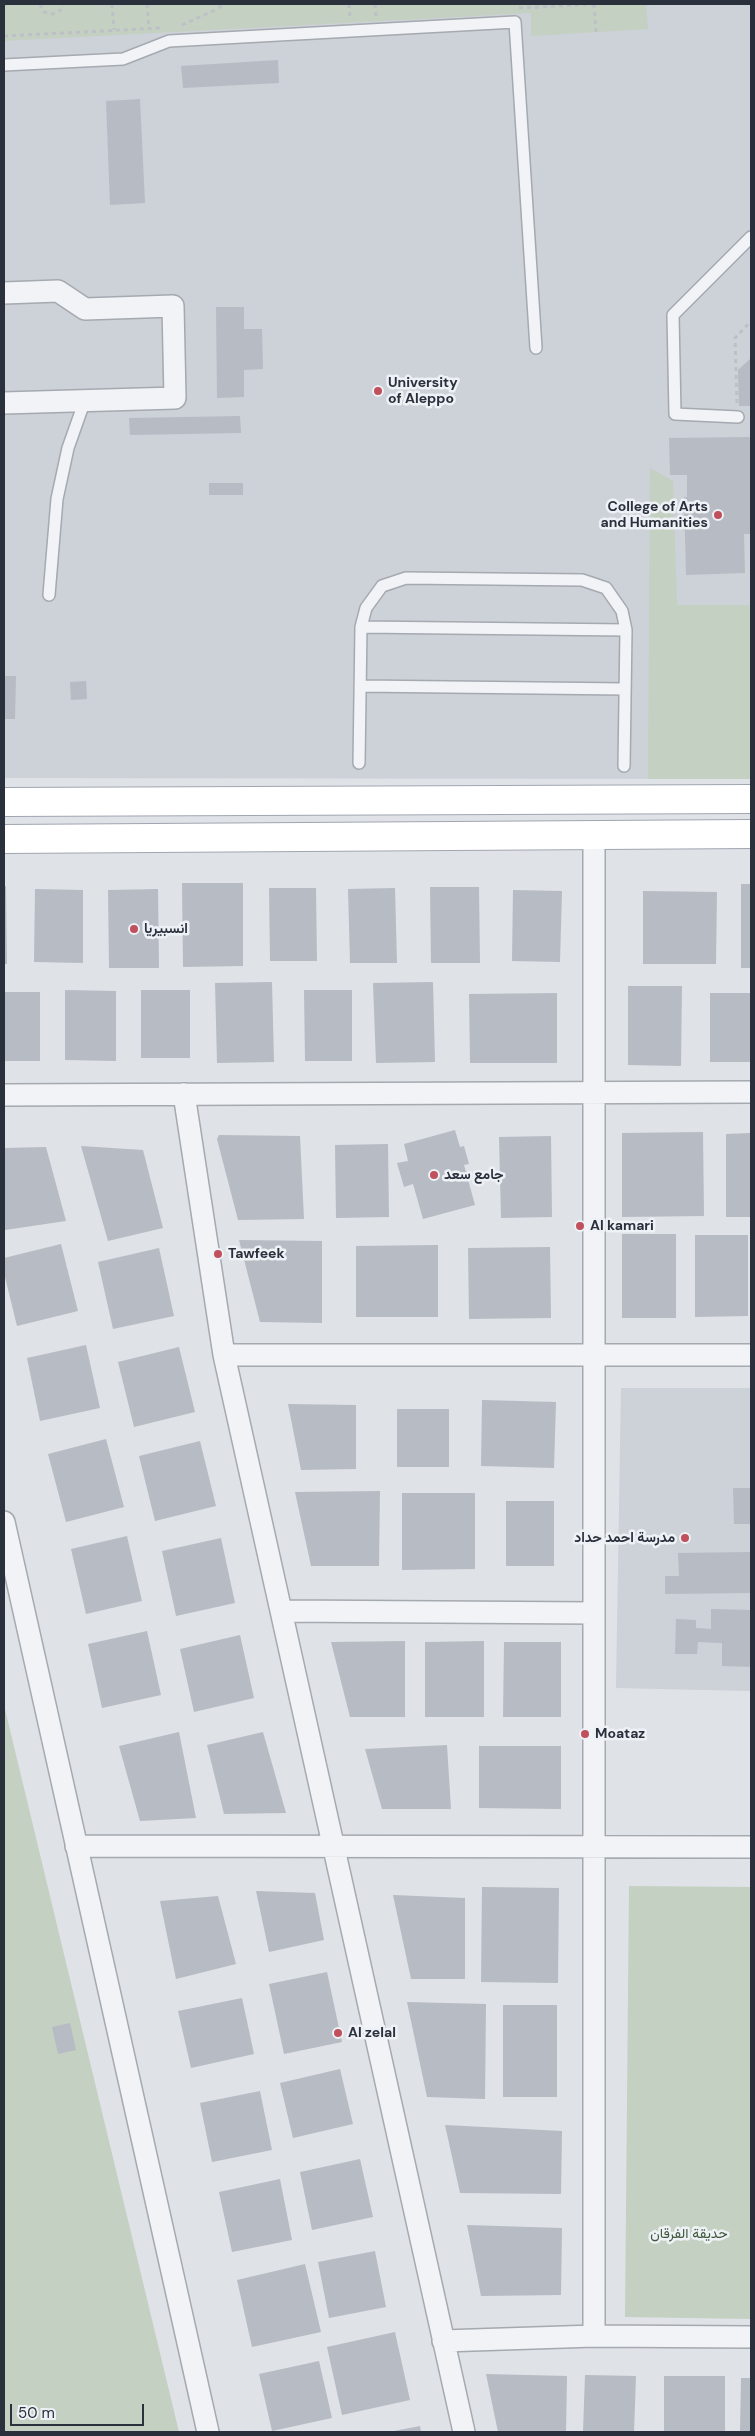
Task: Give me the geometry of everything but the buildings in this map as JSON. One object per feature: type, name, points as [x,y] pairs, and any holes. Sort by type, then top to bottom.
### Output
[{"type":"main road","points":[[4,802],[751,799]]},
{"type":"main road","points":[[4,839],[751,834]]},
{"type":"street","points":[[4,294],[58,291],[85,309],[173,306],[176,398],[4,403]]},
{"type":"street","points":[[594,835],[594,2336]]},
{"type":"street","points":[[4,1095],[751,1092]]},
{"type":"street","points":[[184,1094],[224,1356],[464,2432]]},
{"type":"street","points":[[224,1356],[751,1354]]},
{"type":"street","points":[[4,1522],[208,2432]]},
{"type":"street","points":[[281,1611],[594,1613]]},
{"type":"street","points":[[76,1846],[751,1847]]},
{"type":"street","points":[[443,2341],[594,2336],[751,2337]]},
{"type":"lane","points":[[4,65],[123,59],[169,41],[515,22],[536,348]]},
{"type":"lane","points":[[738,417],[675,414],[674,315],[751,237]]},
{"type":"lane","points":[[49,595],[57,499],[68,448],[85,400]]},
{"type":"lane","points":[[359,763],[361,627],[366,608],[382,586],[406,578],[582,580],[606,588],[622,611],[626,630],[624,766]]},
{"type":"lane","points":[[361,627],[626,630]]},
{"type":"lane","points":[[360,686],[625,689]]},
{"type":"path","points":[[4,4],[9,4]]},
{"type":"path","points":[[40,4],[44,12],[53,14],[62,10],[63,4]]},
{"type":"path","points":[[112,4],[114,30]]},
{"type":"path","points":[[147,4],[149,29]]},
{"type":"path","points":[[177,27],[224,4]]},
{"type":"path","points":[[349,4],[350,18]]},
{"type":"path","points":[[375,4],[375,21]]},
{"type":"path","points":[[594,4],[596,33]]},
{"type":"path","points":[[738,417],[735,338],[751,320]]},
{"type":"shaded area","name":"University of Aleppo","points":[[4,4],[751,4],[751,779],[4,778]]},
{"type":"shaded area","name":"مدرسة احمد حداد","points":[[621,1388],[751,1388],[751,1691],[616,1688]]},
{"type":"green space","points":[[4,4],[646,4],[648,29],[531,36],[531,13],[4,41]]},
{"type":"green space","points":[[650,468],[673,481],[677,605],[751,605],[751,779],[648,779]]},
{"type":"green space","points":[[4,1705],[179,2432],[4,2432]]},
{"type":"green space","name":"حديقة الفرقان","points":[[629,1886],[751,1887],[751,2319],[625,2317]]},
{"type":"place","name":"University of Aleppo","points":[[378,391]]},
{"type":"place","name":"College of Arts and Humanities","points":[[718,515]]},
{"type":"place","name":"انسبيريا","points":[[134,929]]},
{"type":"place","name":"جامع سعد","points":[[434,1175]]},
{"type":"place","name":"Al kamari","points":[[580,1226]]},
{"type":"place","name":"Tawfeek","points":[[218,1254]]},
{"type":"place","name":"مدرسة احمد حداد","points":[[685,1538]]},
{"type":"place","name":"Moataz","points":[[585,1734]]},
{"type":"place","name":"Al zelal","points":[[338,2033]]}]
